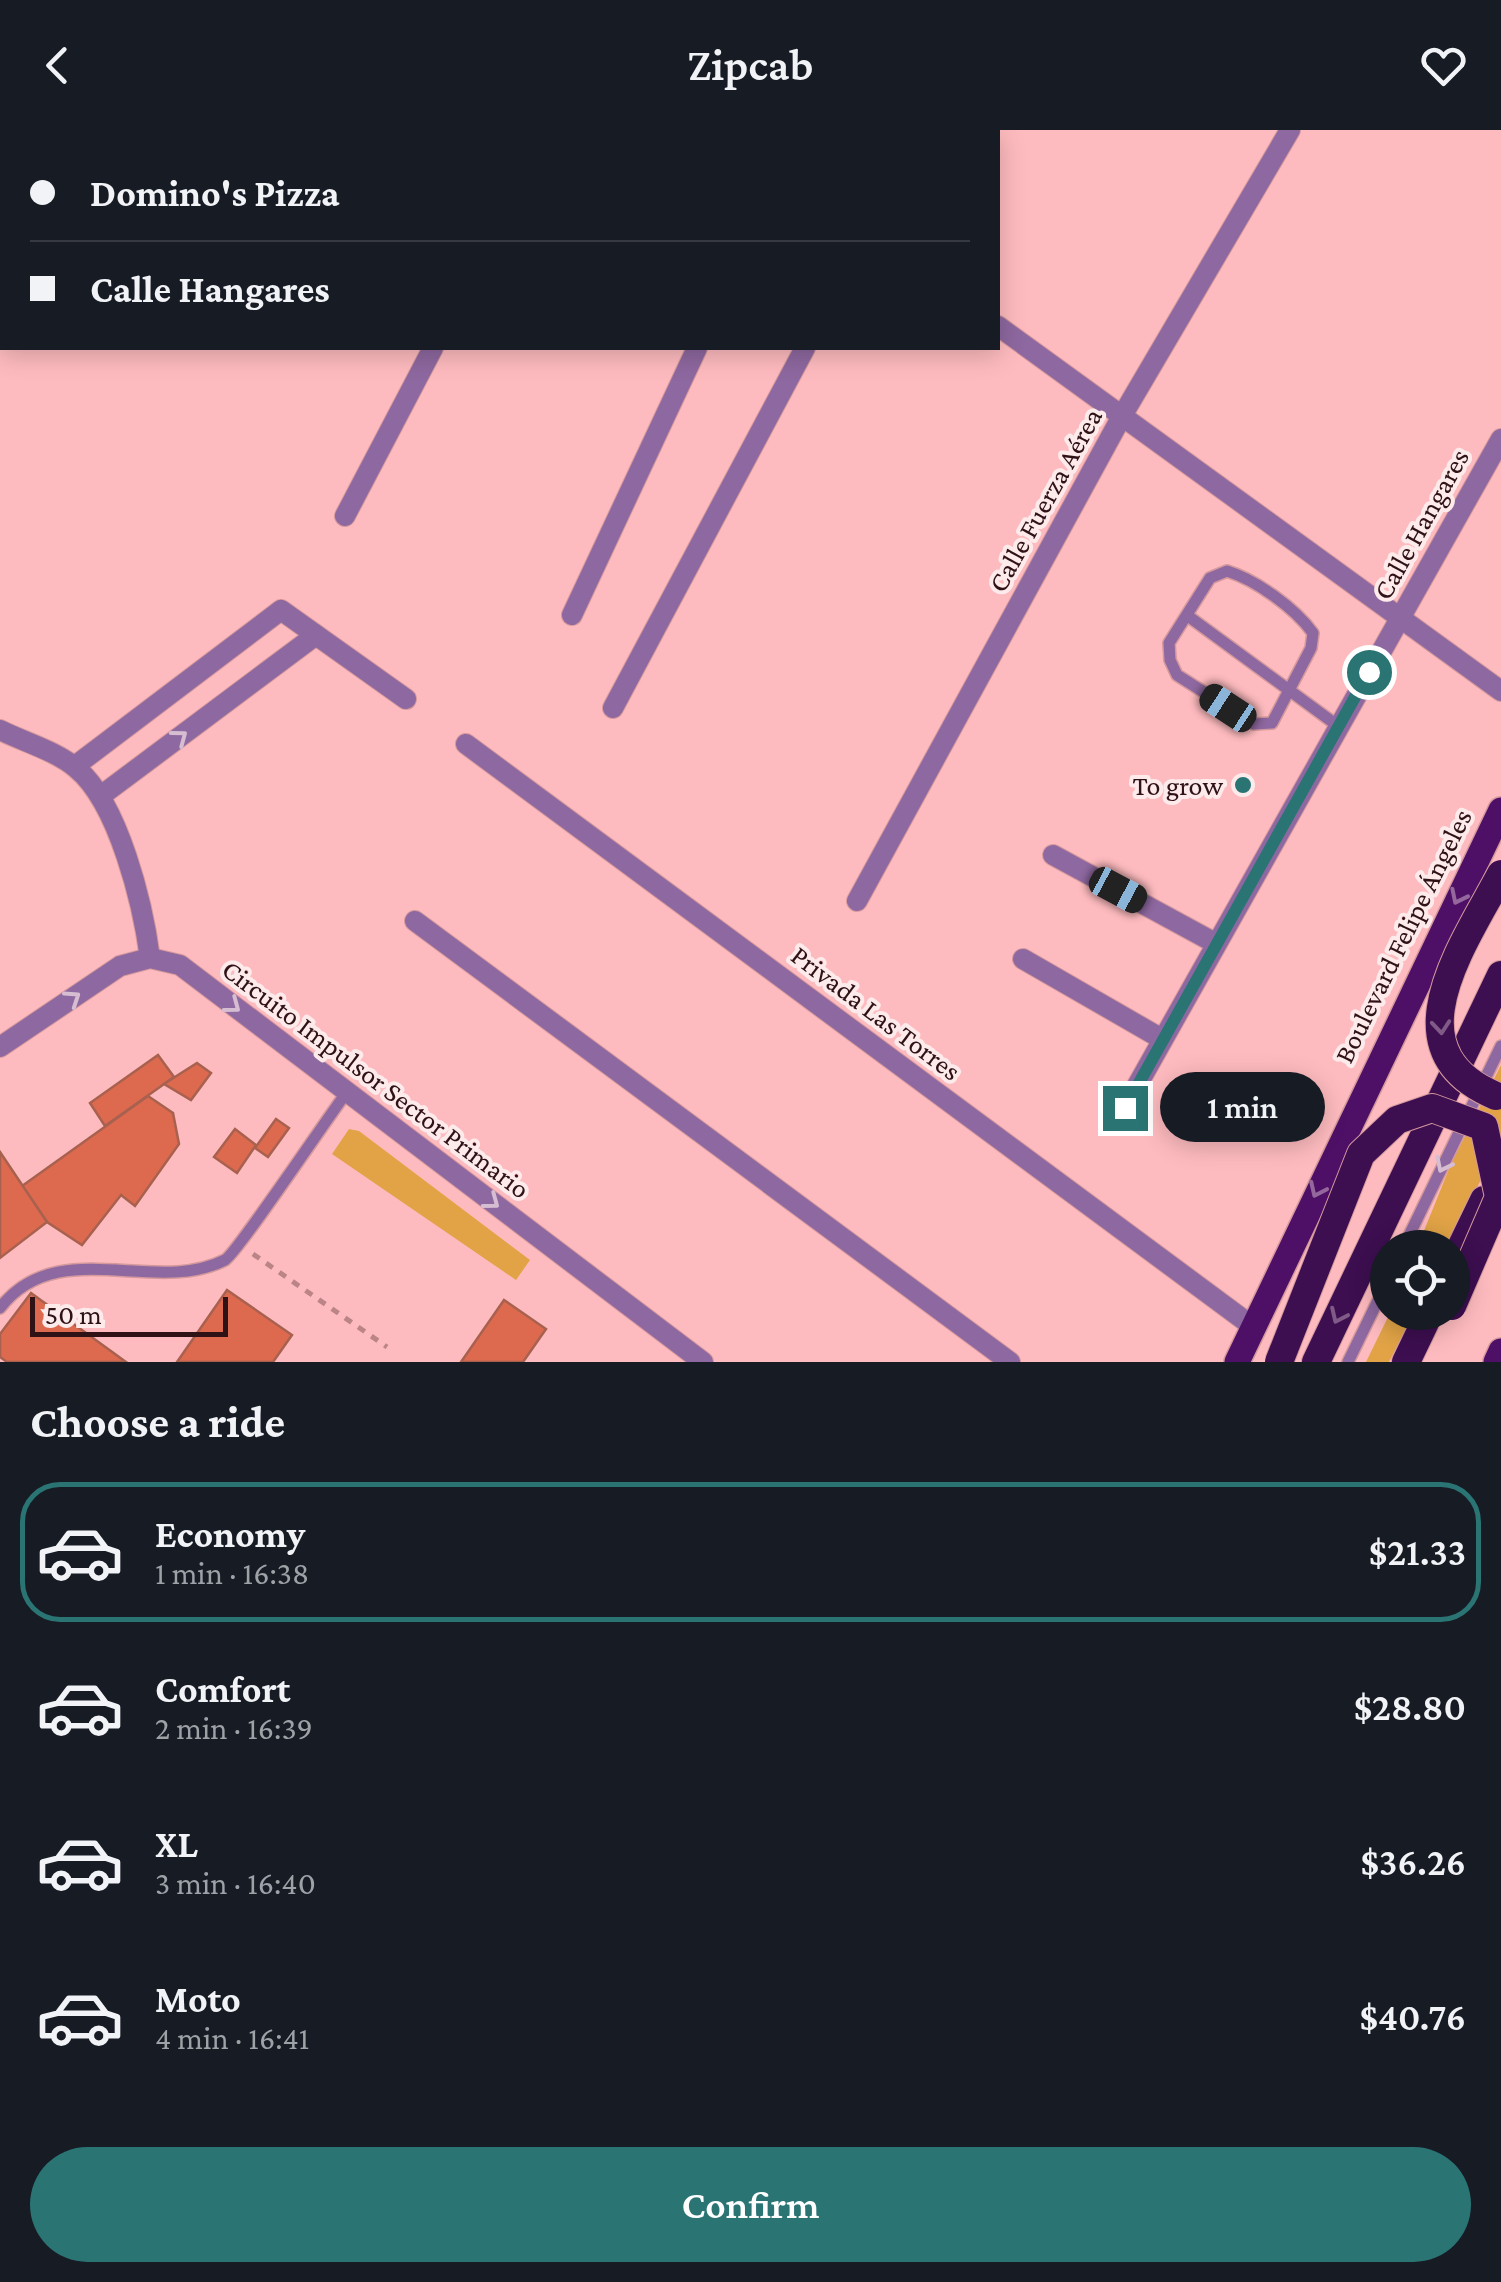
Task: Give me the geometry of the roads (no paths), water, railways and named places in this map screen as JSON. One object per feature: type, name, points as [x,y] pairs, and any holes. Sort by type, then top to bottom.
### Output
[{"type":"highway","points":[[1499,1096],[1483,1090],[1445,1054],[1436,1020],[1449,973],[1501,874]]},
{"type":"highway","points":[[1316,1362],[1501,975]]},
{"type":"highway","points":[[1279,1362],[1361,1154],[1396,1120],[1432,1108],[1492,1132],[1500,1198],[1470,1266]]},
{"type":"highway","points":[[1469,1230],[1501,1162]]},
{"type":"highway","points":[[1406,1362],[1419,1330]]},
{"type":"highway","points":[[1426,1362],[1441,1330]]},
{"type":"main road","name":"Boulevard Felipe Ángeles","points":[[1237,1362],[1501,810]]},
{"type":"main road","points":[[1496,1362],[1501,1351]]},
{"type":"street","name":"Calle Fuerza Aérea","points":[[857,901],[1122,416],[1290,130]]},
{"type":"street","points":[[1000,327],[1501,691]]},
{"type":"street","points":[[345,516],[433,350]]},
{"type":"street","points":[[572,615],[696,350]]},
{"type":"street","points":[[613,708],[804,350]]},
{"type":"street","name":"Calle Hangares","points":[[1125,1108],[1214,943],[1501,439]]},
{"type":"street","points":[[74,766],[280,610],[406,699]]},
{"type":"street","points":[[102,795],[316,636]]},
{"type":"street","points":[[0,730],[74,766],[102,795],[145,917],[150,958],[120,966],[0,1048]]},
{"type":"street","name":"Privada Las Torres","points":[[466,744],[1252,1326]]},
{"type":"street","points":[[1053,855],[1214,943]]},
{"type":"street","points":[[415,922],[1010,1362]]},
{"type":"street","name":"Circuito Impulsor Sector Primario","points":[[150,958],[180,965],[699,1361]]},
{"type":"street","points":[[1023,959],[1162,1040]]},
{"type":"lane","points":[[1226,571],[1242,576],[1304,621],[1313,633],[1311,648],[1272,723],[1254,724],[1177,675],[1170,643],[1188,616],[1210,578],[1226,571]]},
{"type":"lane","points":[[1188,616],[1338,726]]},
{"type":"lane","points":[[1412,1230],[1501,1046]]},
{"type":"lane","points":[[0,1308],[16,1287],[50,1272],[194,1268],[228,1259],[346,1092]]},
{"type":"lane","points":[[1465,1230],[1501,1162]]},
{"type":"lane","points":[[1348,1362],[1370,1317]]},
{"type":"lane","points":[[1398,1362],[1417,1330]]},
{"type":"place","name":"To grow","points":[[1243,785]]}]
